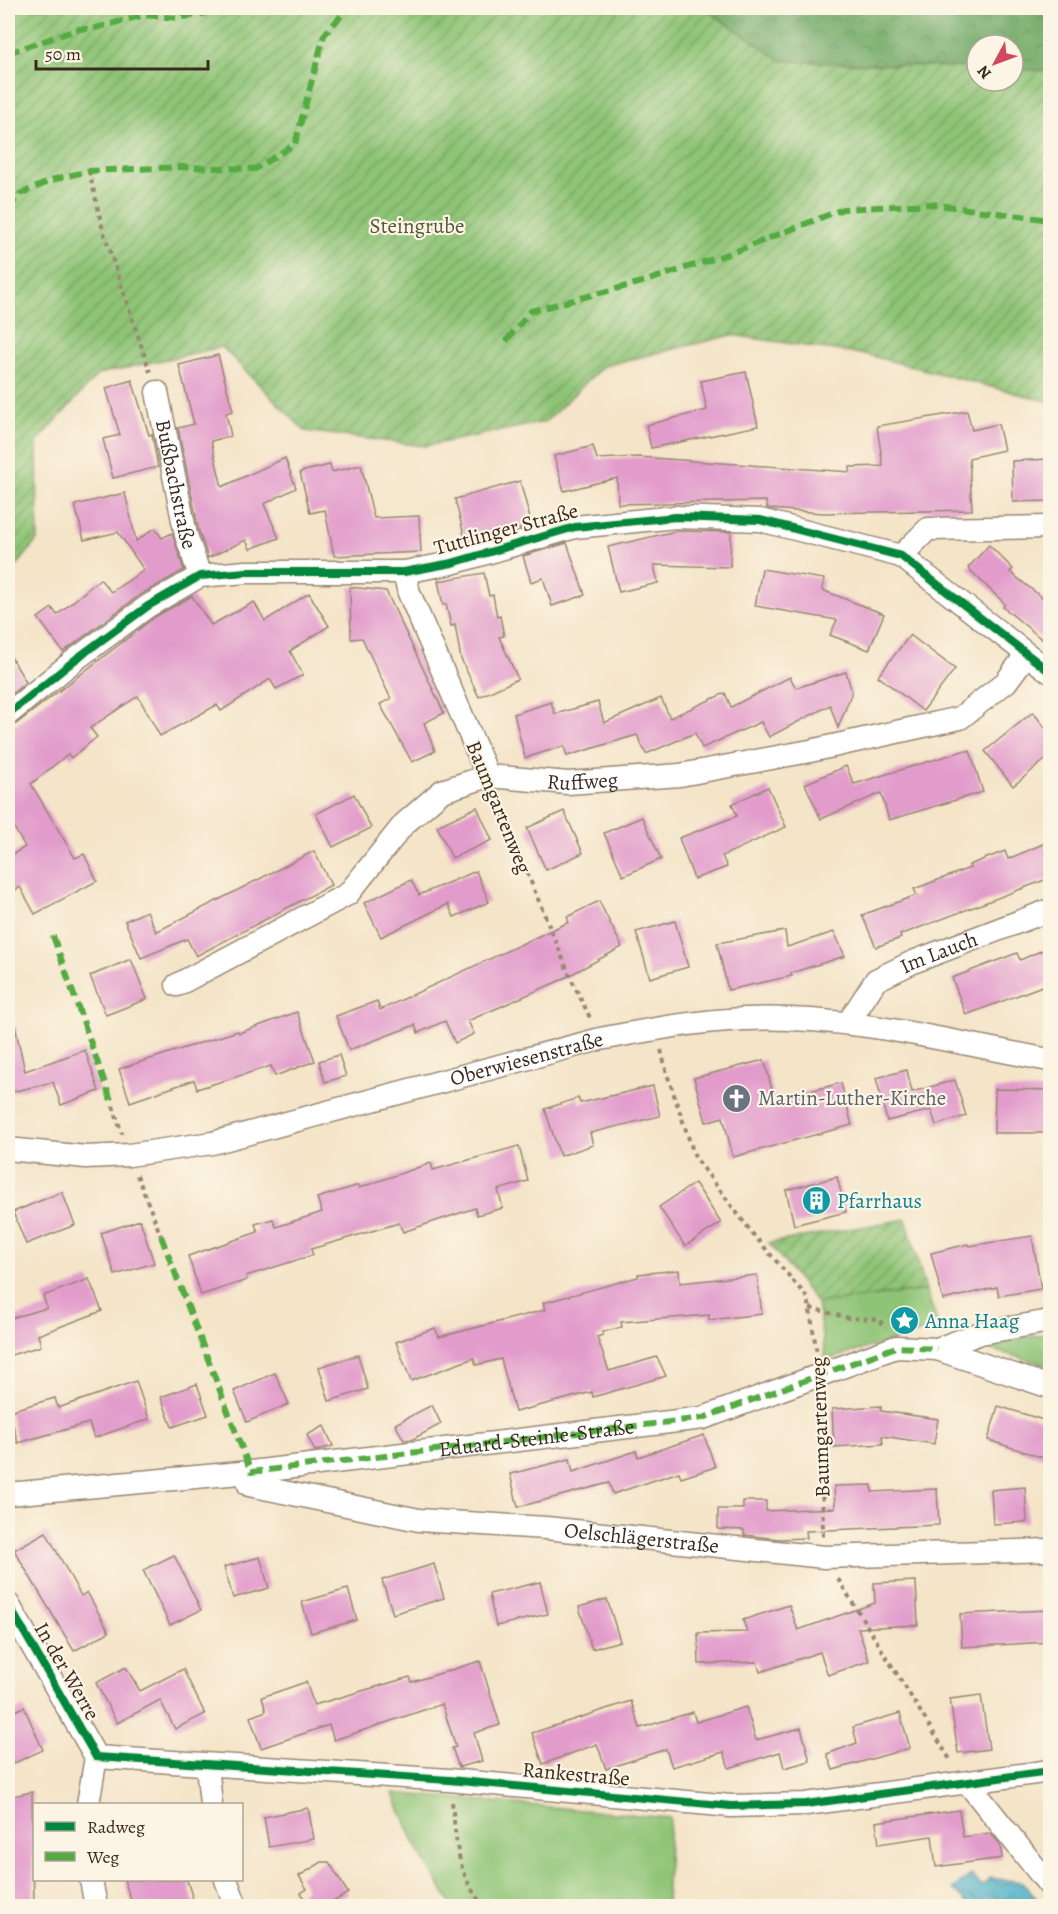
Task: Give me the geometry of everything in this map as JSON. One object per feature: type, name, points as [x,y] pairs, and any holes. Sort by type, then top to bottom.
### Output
[{"type":"street","name":"Bußbachstraße","points":[[157,392],[186,535],[200,576]]},
{"type":"street","name":"Tuttlinger Straße","points":[[8,714],[148,606],[200,576],[246,572],[404,572],[452,564],[575,527],[676,517],[760,520],[902,556],[1050,672]]},
{"type":"street","points":[[902,556],[928,529],[1050,527]]},
{"type":"street","name":"Baumgartenweg","points":[[404,572],[409,593],[488,776]]},
{"type":"street","name":"Ruffweg","points":[[177,986],[348,894],[404,824],[442,791],[488,776],[568,783],[680,775],[960,718],[1006,682],[1026,655]]},
{"type":"street","name":"Im Lauch","points":[[848,1023],[876,980],[913,962],[1050,910]]},
{"type":"street","name":"Oberwiesenstraße","points":[[8,1149],[86,1157],[129,1155],[212,1143],[600,1039],[657,1028],[745,1019],[848,1023],[1050,1060]]},
{"type":"street","name":"Eduard-Steinle-Straße","points":[[8,1494],[251,1472],[703,1418],[896,1347],[937,1349],[981,1334],[1050,1321]]},
{"type":"street","points":[[937,1349],[1050,1387]]},
{"type":"street","name":"Oelschlägerstraße","points":[[251,1472],[249,1485],[419,1520],[546,1528],[824,1557],[1050,1550]]},
{"type":"street","name":"In der Werre","points":[[8,1604],[96,1757]]},
{"type":"street","points":[[88,1803],[96,1757]]},
{"type":"street","name":"Rankestraße","points":[[96,1757],[449,1780],[731,1806],[768,1806],[968,1783],[1050,1771]]},
{"type":"street","points":[[207,1765],[211,1803]]},
{"type":"street","points":[[968,1783],[1050,1886]]},
{"type":"street","points":[[91,1881],[96,1906]]},
{"type":"street","points":[[226,1881],[236,1906]]},
{"type":"path","points":[[89,171],[103,230],[157,392]]},
{"type":"path","points":[[129,1155],[161,1236]]},
{"type":"path","points":[[810,1308],[849,1318],[879,1319],[896,1347]]},
{"type":"path","points":[[824,1557],[950,1759],[968,1783]]},
{"type":"path","points":[[449,1780],[458,1858],[468,1886],[483,1906]]},
{"type":"green space","name":"Steingrube","points":[[15,8],[704,8],[782,61],[965,68],[965,93],[1025,93],[1025,70],[1050,71],[1050,402],[868,355],[732,335],[603,366],[545,422],[425,446],[305,431],[222,347],[98,374],[37,442],[38,539],[8,577],[8,13]]},
{"type":"green space","points":[[704,8],[1050,8],[1050,71],[1025,70],[1025,33],[965,33],[965,68],[782,61]]},
{"type":"green space","points":[[906,1219],[926,1290],[817,1303],[769,1243]]},
{"type":"green space","points":[[926,1290],[939,1327],[826,1360],[817,1303]]},
{"type":"green space","points":[[1050,1333],[1050,1366],[978,1346]]},
{"type":"green space","points":[[393,1793],[670,1818],[666,1906],[452,1906],[415,1844]]},
{"type":"water","points":[[971,1875],[982,1886],[990,1878],[1022,1882],[1043,1906],[970,1906],[953,1889]]},
{"type":"building","points":[[218,355],[233,411],[226,413],[231,436],[211,441],[222,487],[285,458],[296,488],[264,504],[279,538],[250,549],[246,540],[208,558],[199,531],[178,428],[194,424],[179,365]]},
{"type":"building","points":[[746,372],[758,426],[651,448],[646,425],[707,410],[701,381]]},
{"type":"building","points":[[132,380],[149,435],[152,434],[158,467],[113,478],[103,439],[120,435],[106,388]]},
{"type":"building","points":[[967,411],[972,430],[998,424],[1004,450],[969,458],[972,510],[823,513],[770,509],[767,508],[766,501],[618,504],[617,478],[564,491],[554,456],[593,446],[597,459],[638,457],[850,472],[850,467],[883,466],[877,426]]},
{"type":"building","points":[[1050,459],[1050,501],[1013,502],[1012,461]]},
{"type":"building","points":[[330,465],[332,472],[361,465],[374,518],[419,516],[421,552],[334,556],[325,510],[310,513],[300,472]]},
{"type":"building","points":[[520,481],[532,526],[466,543],[455,499]]},
{"type":"building","points":[[125,493],[136,541],[155,528],[162,538],[172,533],[184,570],[140,595],[63,652],[38,618],[52,608],[57,615],[100,579],[111,592],[144,570],[118,532],[84,540],[75,505]]},
{"type":"building","points":[[676,531],[731,532],[730,567],[654,565],[658,583],[619,592],[608,547]]},
{"type":"building","points":[[567,543],[585,595],[552,606],[543,578],[531,582],[523,556]]},
{"type":"building","points":[[989,545],[1013,569],[1010,572],[1050,604],[1050,646],[1003,607],[1005,604],[968,568]]},
{"type":"building","points":[[762,569],[824,579],[822,590],[884,614],[869,650],[830,635],[837,620],[755,606]]},
{"type":"building","points":[[484,573],[489,596],[493,595],[497,617],[500,616],[504,636],[499,637],[518,679],[479,697],[461,659],[455,625],[451,626],[446,604],[443,605],[438,581]]},
{"type":"building","points":[[350,587],[386,591],[444,713],[424,723],[435,751],[412,762],[380,704],[391,699],[362,638],[351,639]]},
{"type":"building","points":[[309,593],[329,626],[290,651],[303,675],[276,689],[270,679],[221,711],[217,705],[160,736],[138,696],[90,728],[97,737],[71,758],[68,754],[31,784],[75,858],[84,854],[97,881],[35,914],[20,887],[8,894],[8,857],[25,847],[8,817],[8,727],[16,724],[155,617],[192,596],[211,625],[254,602],[265,621]]},
{"type":"building","points":[[910,635],[955,669],[923,711],[878,676]]},
{"type":"building","points":[[8,652],[26,682],[8,697]]},
{"type":"building","points":[[846,672],[852,692],[838,728],[830,705],[769,737],[761,722],[702,748],[695,733],[646,754],[637,735],[567,756],[564,746],[525,758],[514,714],[551,702],[555,714],[598,702],[604,723],[661,698],[670,718],[725,693],[731,707],[790,677],[796,688]]},
{"type":"building","points":[[1033,712],[1050,734],[1050,756],[1013,786],[985,751]]},
{"type":"building","points":[[963,751],[970,751],[983,792],[889,820],[881,793],[821,819],[805,784],[846,766],[854,784]]},
{"type":"building","points":[[768,787],[786,827],[722,856],[727,867],[694,879],[679,838],[737,816],[732,804]]},
{"type":"building","points":[[354,794],[371,828],[333,847],[316,814]]},
{"type":"building","points":[[477,807],[492,840],[452,858],[437,826]]},
{"type":"building","points":[[564,811],[583,853],[546,870],[527,828]]},
{"type":"building","points":[[642,817],[661,859],[623,876],[604,833]]},
{"type":"building","points":[[1050,841],[1050,878],[900,935],[901,938],[876,947],[862,915],[917,895],[914,889],[970,868],[969,865],[1005,851],[1008,859]]},
{"type":"building","points":[[314,851],[331,885],[196,956],[187,939],[141,958],[125,921],[147,911],[156,932]]},
{"type":"building","points":[[476,871],[489,902],[454,917],[448,904],[381,937],[364,903],[411,880],[419,895]]},
{"type":"building","points":[[599,901],[622,947],[561,980],[468,1021],[474,1034],[455,1043],[445,1021],[418,1033],[415,1025],[349,1050],[336,1016],[377,1001],[380,1010],[569,922],[567,917]]},
{"type":"building","points":[[675,921],[688,967],[650,978],[636,932]]},
{"type":"building","points":[[785,931],[787,947],[834,932],[845,956],[791,973],[792,976],[728,990],[717,943]]},
{"type":"building","points":[[1050,947],[1050,983],[966,1015],[952,978],[1017,953],[1020,960]]},
{"type":"building","points":[[131,959],[147,999],[106,1015],[90,976]]},
{"type":"building","points":[[297,1012],[315,1061],[275,1076],[271,1066],[197,1089],[194,1080],[130,1102],[119,1069],[238,1031],[239,1033]]},
{"type":"building","points":[[15,1026],[25,1071],[85,1050],[99,1091],[61,1105],[53,1082],[8,1093],[8,1027]]},
{"type":"building","points":[[339,1055],[346,1076],[325,1082],[319,1061]]},
{"type":"building","name":"Martin-Luther-Kirche","points":[[764,1060],[775,1100],[841,1083],[852,1125],[733,1157],[723,1117],[706,1122],[694,1078]]},
{"type":"building","points":[[907,1070],[912,1092],[955,1080],[966,1116],[936,1125],[931,1110],[887,1121],[876,1078]]},
{"type":"building","points":[[653,1086],[660,1116],[590,1133],[593,1145],[560,1156],[545,1109],[578,1098],[580,1103]]},
{"type":"building","points":[[995,1089],[1050,1090],[1050,1133],[994,1133]]},
{"type":"building","points":[[519,1146],[528,1181],[498,1190],[503,1208],[477,1215],[475,1208],[403,1232],[399,1223],[311,1249],[313,1255],[246,1276],[247,1280],[201,1295],[188,1256],[258,1232],[255,1224],[273,1219],[276,1227],[322,1212],[317,1198],[359,1185],[359,1188],[431,1163],[433,1170]]},
{"type":"building","name":"Pfarrhaus","points":[[837,1177],[846,1212],[794,1225],[786,1190]]},
{"type":"building","points":[[695,1183],[721,1223],[685,1246],[659,1207]]},
{"type":"building","points":[[62,1192],[75,1225],[26,1244],[13,1212]]},
{"type":"building","points":[[140,1220],[154,1263],[115,1275],[101,1233]]},
{"type":"building","points":[[1032,1236],[1041,1289],[999,1296],[997,1287],[943,1300],[931,1253],[968,1244],[969,1246]]},
{"type":"building","points":[[679,1270],[680,1283],[757,1275],[762,1314],[709,1320],[709,1315],[621,1322],[622,1327],[603,1332],[603,1335],[597,1337],[609,1371],[657,1357],[666,1376],[593,1397],[592,1392],[515,1412],[501,1359],[476,1365],[474,1358],[411,1381],[396,1342],[435,1328],[439,1337],[545,1310],[543,1303],[638,1277],[638,1274]]},
{"type":"building","points":[[89,1279],[102,1311],[38,1335],[41,1346],[8,1356],[8,1319],[47,1308],[43,1296]]},
{"type":"building","points":[[358,1355],[368,1389],[329,1401],[319,1367]]},
{"type":"building","points":[[275,1373],[289,1404],[247,1422],[234,1391]]},
{"type":"building","points":[[136,1381],[149,1419],[94,1438],[89,1423],[18,1443],[9,1411],[55,1398],[58,1408]]},
{"type":"building","points":[[197,1384],[208,1415],[172,1427],[161,1397]]},
{"type":"building","points":[[432,1405],[441,1424],[413,1439],[404,1440],[395,1424]]},
{"type":"building","points":[[881,1406],[881,1411],[938,1419],[934,1444],[882,1436],[883,1444],[834,1447],[832,1409]]},
{"type":"building","points":[[998,1406],[1050,1422],[1050,1460],[988,1440]]},
{"type":"building","points":[[324,1426],[333,1446],[315,1451],[307,1435]]},
{"type":"building","points":[[704,1435],[715,1467],[681,1478],[679,1472],[613,1494],[609,1483],[518,1507],[510,1474],[570,1459],[573,1472],[636,1451],[638,1457]]},
{"type":"building","points":[[872,1485],[872,1492],[937,1489],[939,1525],[806,1531],[807,1538],[779,1539],[744,1535],[744,1530],[718,1529],[718,1509],[743,1509],[743,1501],[766,1501],[766,1511],[835,1508],[834,1486]]},
{"type":"building","points":[[1025,1487],[1027,1522],[993,1524],[991,1490]]},
{"type":"building","points":[[46,1532],[81,1596],[87,1592],[109,1632],[74,1651],[14,1550]]},
{"type":"building","points":[[174,1555],[201,1610],[170,1625],[143,1570]]},
{"type":"building","points":[[260,1557],[269,1588],[233,1598],[224,1567]]},
{"type":"building","points":[[434,1564],[444,1598],[393,1614],[382,1580]]},
{"type":"building","points":[[916,1581],[918,1625],[858,1628],[869,1661],[828,1675],[820,1652],[760,1672],[757,1662],[699,1664],[698,1633],[747,1632],[743,1620],[789,1605],[798,1630],[875,1603],[874,1583]]},
{"type":"building","points":[[540,1582],[548,1614],[496,1626],[489,1594]]},
{"type":"building","points":[[348,1589],[357,1620],[311,1633],[302,1602]]},
{"type":"building","points":[[607,1599],[620,1641],[592,1649],[579,1607]]},
{"type":"building","points":[[1050,1610],[1050,1642],[962,1647],[960,1614]]},
{"type":"building","points":[[480,1661],[500,1725],[474,1733],[482,1761],[459,1767],[452,1748],[456,1747],[442,1704],[334,1740],[329,1725],[261,1748],[250,1717],[266,1711],[262,1697],[306,1682],[314,1705],[410,1677],[412,1682]]},
{"type":"building","points":[[126,1667],[140,1691],[183,1669],[205,1714],[175,1729],[160,1700],[117,1723],[96,1683]]},
{"type":"building","points":[[981,1695],[989,1749],[958,1753],[950,1699]]},
{"type":"building","points":[[631,1701],[640,1728],[693,1712],[696,1722],[746,1707],[756,1740],[801,1728],[810,1761],[784,1768],[780,1752],[729,1768],[724,1752],[672,1767],[666,1749],[606,1769],[597,1744],[543,1764],[532,1733]]},
{"type":"building","points":[[24,1707],[43,1750],[8,1766],[8,1714]]},
{"type":"building","points":[[900,1713],[910,1748],[833,1770],[827,1754],[857,1743],[853,1727]]},
{"type":"building","points":[[32,1792],[34,1906],[8,1906],[8,1797]]},
{"type":"building","points":[[308,1808],[314,1839],[269,1847],[264,1817]]},
{"type":"building","points":[[959,1810],[963,1837],[990,1833],[1000,1844],[1002,1858],[936,1867],[932,1836],[879,1844],[876,1822]]},
{"type":"building","points":[[322,1862],[329,1862],[348,1893],[326,1906],[310,1906],[301,1893],[307,1889],[299,1876]]},
{"type":"building","points":[[124,1881],[187,1881],[195,1906],[133,1906]]},
{"type":"marked path","points":[[8,53],[79,29],[92,29],[144,15],[178,18],[204,14],[212,8]]},
{"type":"marked path","points":[[8,209],[20,194],[55,179],[89,171],[183,167],[255,169],[295,144],[324,35],[348,8]]},
{"type":"marked path","points":[[506,341],[531,311],[646,281],[734,252],[843,209],[931,204],[1050,220]]},
{"type":"marked path","points":[[53,936],[113,1106]]},
{"type":"marked path","points":[[161,1236],[251,1472],[703,1418],[896,1347],[937,1349]]},
{"type":"cycle path","points":[[8,714],[76,659],[148,606],[200,576],[246,572],[404,572],[452,563],[575,527],[676,517],[760,520],[901,556],[1050,672]]},
{"type":"cycle path","points":[[8,1604],[96,1757],[449,1780],[731,1806],[806,1804],[1050,1771]]},
{"type":"place","name":"Martin-Luther-Kirche","points":[[737,1098]]},
{"type":"place","name":"Pfarrhaus","points":[[816,1201]]},
{"type":"place","name":"Anna Haag","points":[[904,1321]]}]
